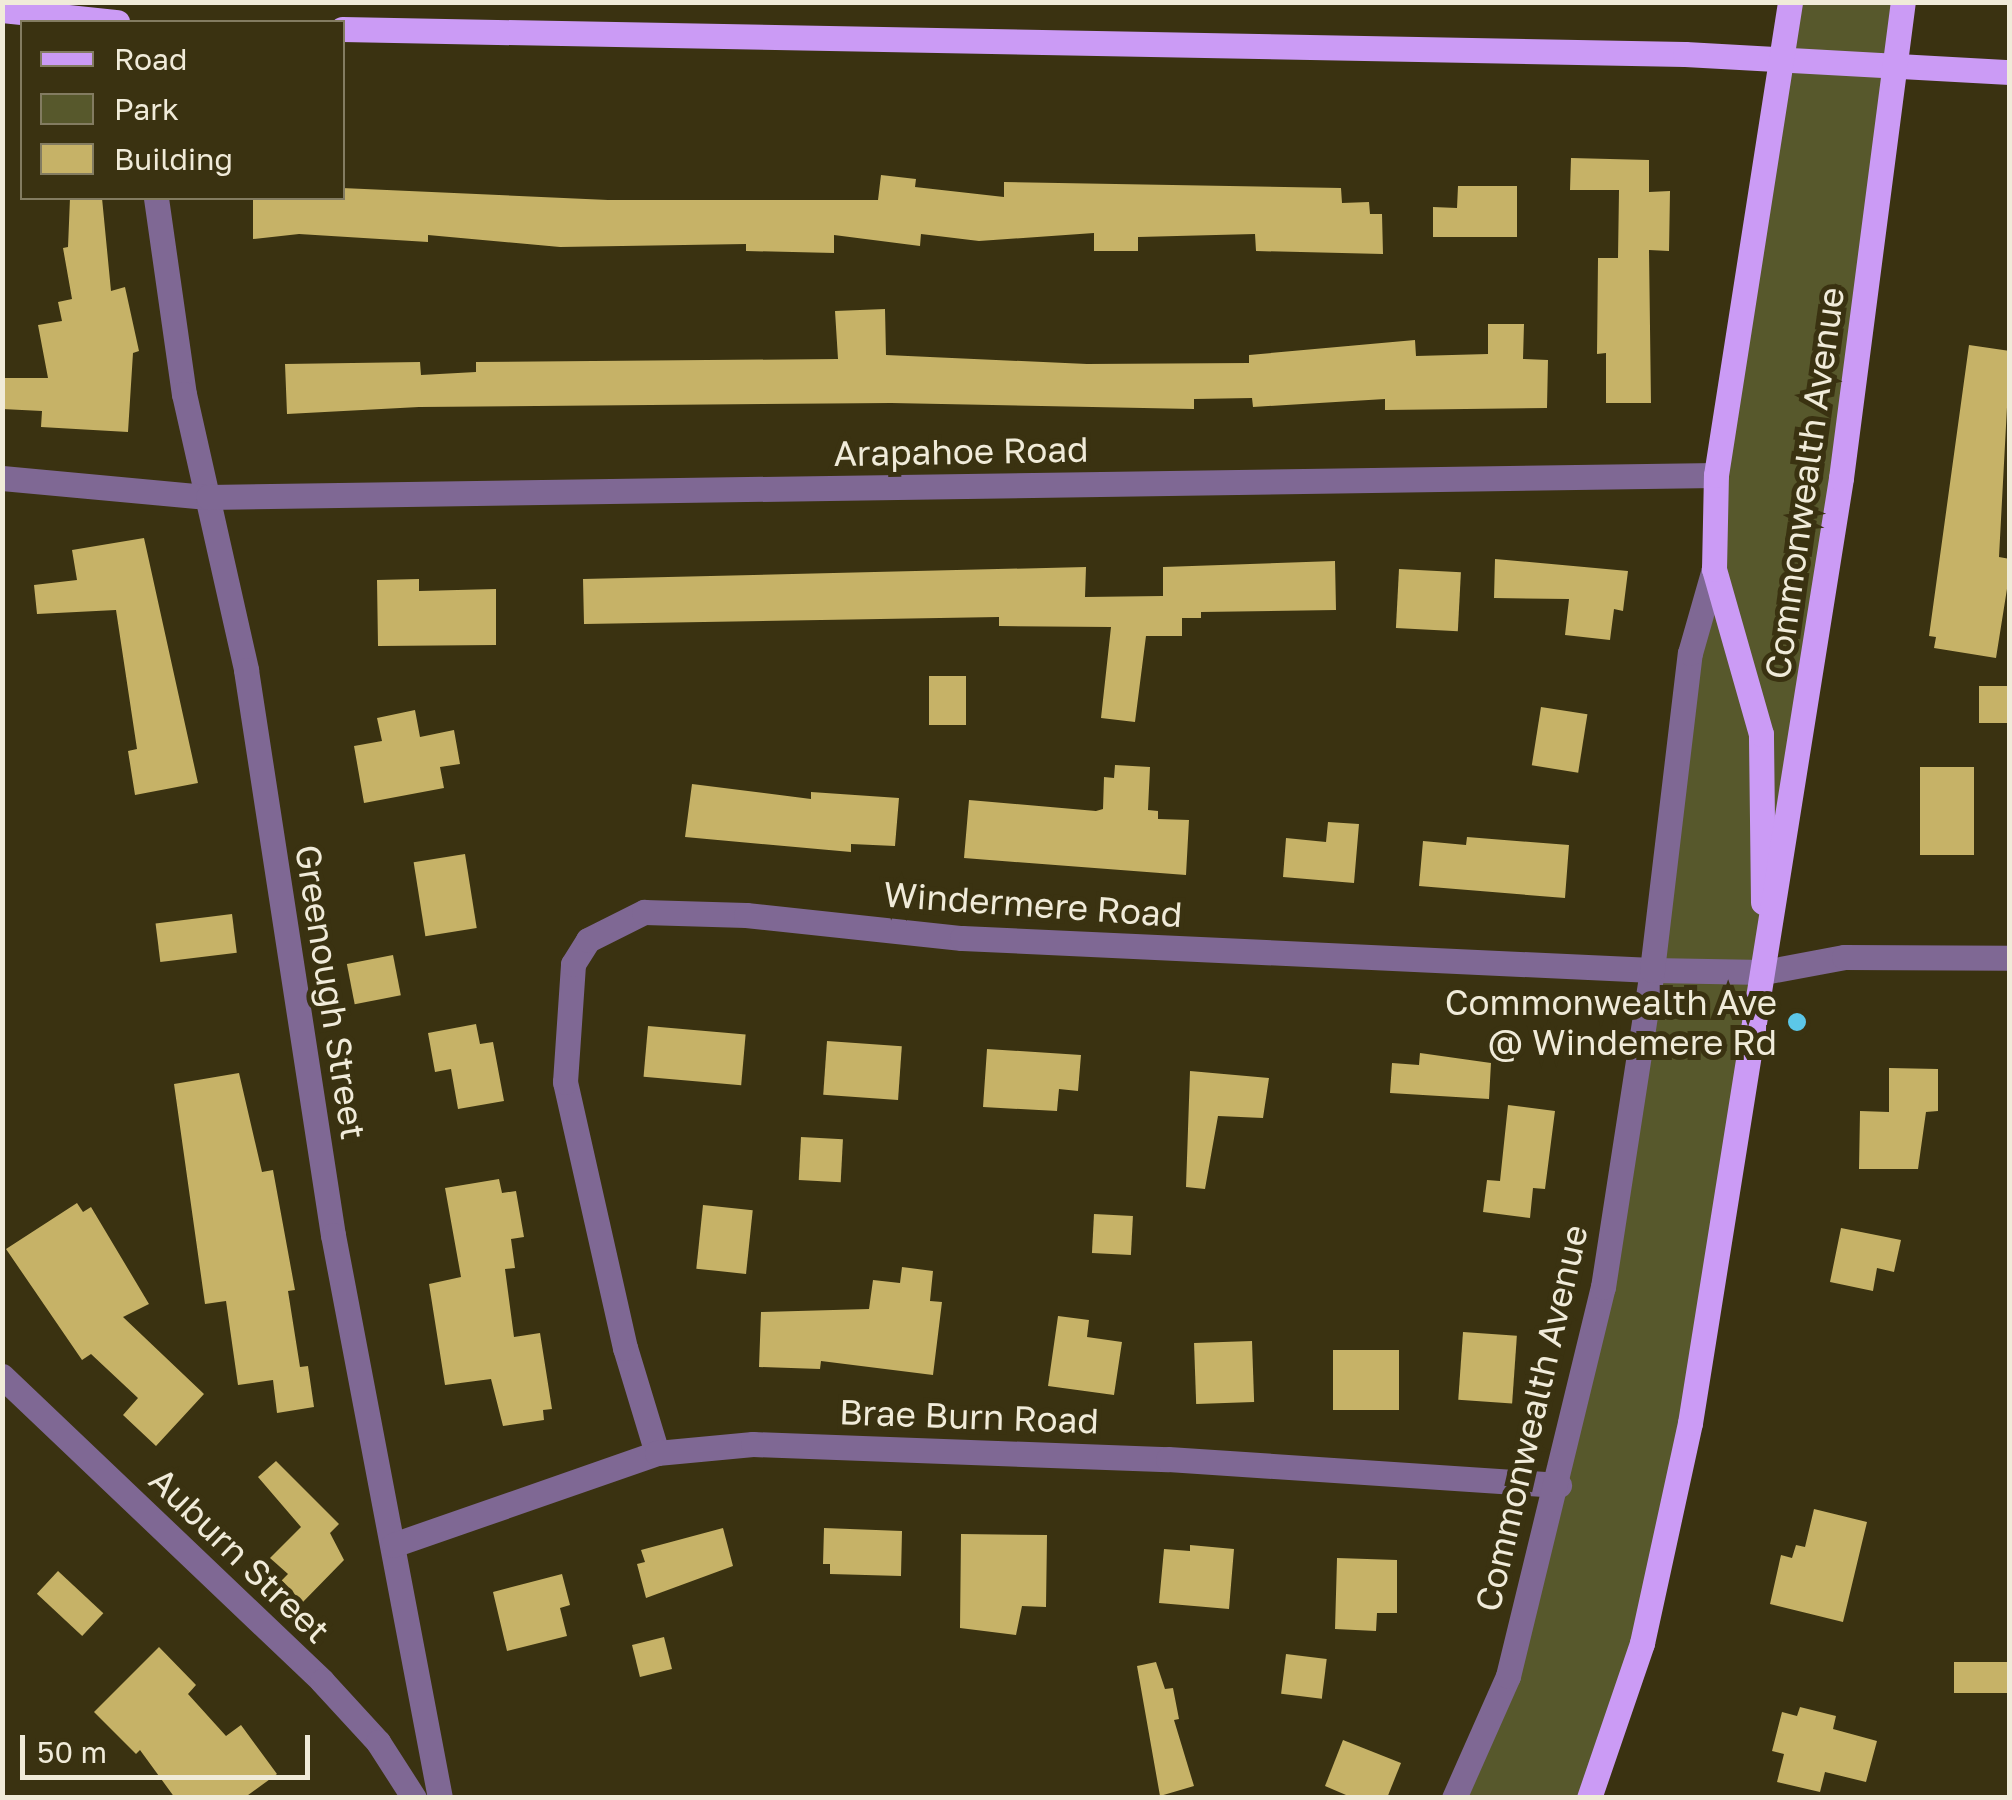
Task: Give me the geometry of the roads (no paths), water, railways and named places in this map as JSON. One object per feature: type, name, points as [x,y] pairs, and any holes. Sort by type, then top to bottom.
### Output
[{"type":"main road","name":"Commonwealth Avenue","points":[[1764,972],[1761,734],[1714,570],[1716,474],[1776,63],[1790,2]]},
{"type":"main road","name":"Commonwealth Avenue","points":[[1588,1798],[1642,1643],[1690,1424],[1862,342],[1903,2]]},
{"type":"main road","points":[[2,10],[99,20]]},
{"type":"main road","points":[[345,29],[1667,54],[1776,63],[2010,72]]},
{"type":"street","name":"Greenough Street","points":[[156,200],[184,394],[246,670],[333,1236],[440,1798]]},
{"type":"street","name":"Arapahoe Road","points":[[2,478],[208,497],[1716,474]]},
{"type":"street","name":"Commonwealth Avenue","points":[[1454,1798],[1508,1676],[1559,1485],[1603,1287],[1652,970],[1690,652],[1714,570]]},
{"type":"street","name":"Windermere Road","points":[[657,1453],[564,1082],[573,964],[588,940],[644,912],[746,915],[962,938],[1652,970],[1764,972],[1844,958],[2010,958]]},
{"type":"street","name":"Auburn Street","points":[[7,1389],[322,1681],[378,1742],[414,1798]]},
{"type":"street","name":"Brae Burn Road","points":[[393,1545],[657,1453],[754,1444],[1015,1451],[1559,1485]]},
{"type":"place","name":"Commonwealth Ave @ Windemere Rd","points":[[1797,1022]]}]
